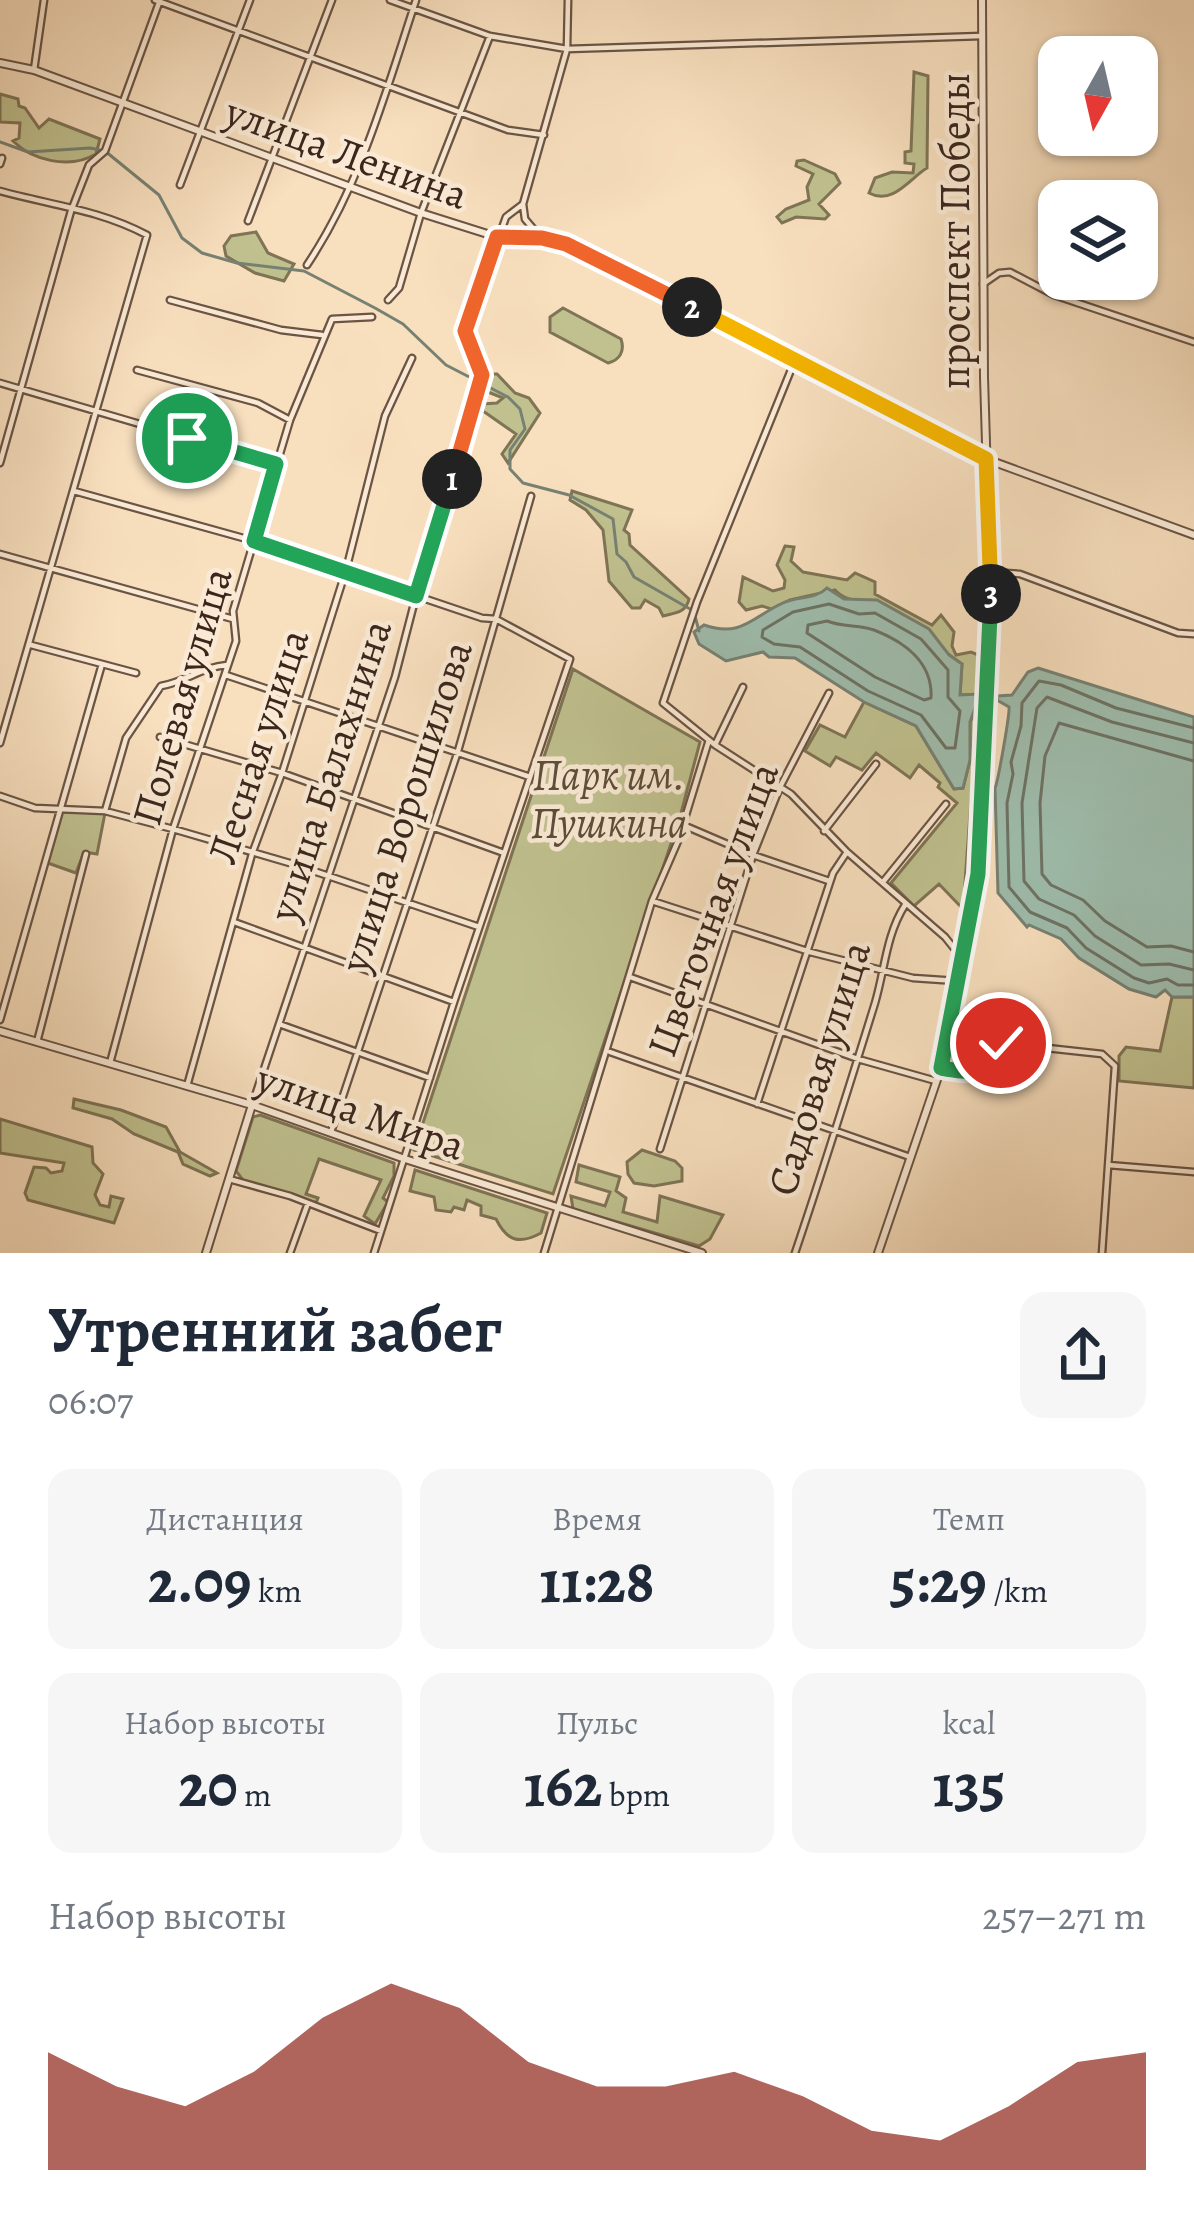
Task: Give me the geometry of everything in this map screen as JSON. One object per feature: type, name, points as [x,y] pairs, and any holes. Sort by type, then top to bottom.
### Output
[{"type":"street","points":[[34,70],[44,0]]},
{"type":"street","points":[[180,185],[250,0]]},
{"type":"street","points":[[248,221],[332,0]]},
{"type":"street","points":[[390,0],[415,4],[490,35],[567,49],[982,36]]},
{"type":"street","points":[[542,238],[525,219],[524,204],[567,49],[568,0]]},
{"type":"street","name":"проспект Победы","points":[[878,1253],[941,1068],[978,874],[990,572],[982,0]]},
{"type":"street","points":[[0,464],[71,211],[89,165],[105,151],[158,1],[508,130],[544,135]]},
{"type":"street","points":[[307,265],[351,187],[415,4]]},
{"type":"street","points":[[388,300],[399,288],[421,213],[490,35]]},
{"type":"street","name":"улица Ленина","points":[[0,63],[34,70],[421,213],[497,237],[542,238],[613,265],[986,459],[1194,535]]},
{"type":"street","points":[[0,191],[71,211],[91,210],[147,235],[0,743]]},
{"type":"street","points":[[497,237],[512,209],[524,204]]},
{"type":"street","name":"улица Балахнина","points":[[206,1253],[380,724],[479,391],[481,380],[465,331],[497,237]]},
{"type":"street","points":[[983,284],[1010,272],[1054,295],[1194,342]]},
{"type":"street","points":[[170,300],[281,330],[322,335],[332,320],[371,317]]},
{"type":"street","name":"Полевая улица","points":[[110,1064],[173,829],[236,641],[233,619],[276,464],[322,335]]},
{"type":"street","name":"Лесная улица","points":[[188,1086],[252,854],[346,570],[385,416],[412,358]]},
{"type":"street","points":[[794,360],[663,692],[663,703],[780,787],[961,957]]},
{"type":"street","points":[[137,370],[258,403],[290,420]]},
{"type":"street","points":[[0,383],[276,464]]},
{"type":"street","points":[[74,491],[254,541],[496,619],[570,659],[374,1253]]},
{"type":"street","name":"улица Ворошилова","points":[[331,1132],[458,751],[531,496]]},
{"type":"street","points":[[0,554],[233,619]]},
{"type":"street","points":[[990,572],[1020,574],[1178,633],[1194,634]]},
{"type":"street","points":[[31,645],[136,673]]},
{"type":"street","points":[[0,1020],[102,664]]},
{"type":"street","points":[[105,811],[126,738],[161,686],[178,683],[206,667],[229,664]]},
{"type":"street","points":[[226,675],[530,777]]},
{"type":"street","points":[[544,1253],[652,901],[712,742],[743,687]]},
{"type":"street","name":"Цветочная улица","points":[[660,1149],[753,855],[780,787],[830,693]]},
{"type":"street","points":[[160,737],[282,773],[504,853]]},
{"type":"street","points":[[824,831],[876,764]]},
{"type":"street","points":[[0,796],[34,808],[105,811],[173,829],[479,927]]},
{"type":"street","points":[[883,882],[946,804]]},
{"type":"street","points":[[683,825],[831,882]]},
{"type":"street","points":[[757,1103],[831,882],[847,852]]},
{"type":"street","points":[[37,1042],[86,854]]},
{"type":"street","points":[[652,901],[810,952],[930,981],[957,981]]},
{"type":"street","name":"Садовая улица","points":[[794,1253],[885,971],[892,925],[906,904]]},
{"type":"street","points":[[232,922],[454,1002]]},
{"type":"street","points":[[630,977],[858,1059],[936,1081]]},
{"type":"street","points":[[279,1024],[430,1078]]},
{"type":"street","name":"улица Мира","points":[[0,1030],[252,1105],[702,1253]]},
{"type":"street","points":[[941,1068],[964,1074],[978,1071],[1001,1043],[1102,1054],[1114,1066],[1102,1253]]},
{"type":"street","points":[[609,1052],[910,1157]]},
{"type":"street","points":[[1108,1165],[1194,1172]]},
{"type":"street","points":[[229,1179],[381,1231]]},
{"type":"street","points":[[290,1253],[308,1203]]},
{"type":"green space","points":[[914,72],[928,76],[927,168],[894,193],[878,196],[869,193],[875,178],[892,172],[913,173],[914,164],[905,163],[905,152],[911,151]]},
{"type":"green space","points":[[0,94],[18,99],[39,128],[49,119],[100,139],[96,154],[63,162],[21,148],[13,141],[19,138],[20,123],[0,122]]},
{"type":"green space","points":[[804,160],[835,174],[840,183],[819,204],[829,215],[782,223],[777,217],[786,209],[809,200],[807,187],[813,174],[796,166]]},
{"type":"green space","points":[[256,232],[268,253],[294,264],[284,281],[255,273],[226,256],[224,246],[231,236]]},
{"type":"green space","points":[[563,308],[621,339],[618,357],[608,363],[550,332],[550,317]]},
{"type":"green space","points":[[487,374],[497,374],[515,393],[529,398],[540,413],[508,463],[502,454],[516,434],[483,411],[483,404],[503,398],[483,390]]},
{"type":"green space","points":[[572,491],[632,510],[624,530],[630,545],[689,599],[685,607],[663,616],[645,600],[640,608],[632,608],[609,581],[603,530],[570,500]]},
{"type":"green space","points":[[785,546],[794,547],[791,561],[803,572],[847,580],[855,573],[875,582],[875,594],[932,625],[941,615],[954,632],[956,655],[981,656],[980,694],[960,695],[962,664],[883,605],[848,598],[835,590],[771,609],[746,610],[739,602],[743,577],[773,591],[784,588],[777,565]]},
{"type":"green space","name":"Парк им. Пушкина","points":[[573,669],[700,742],[680,817],[553,1194],[414,1150]]},
{"type":"green space","points":[[864,702],[916,726],[954,789],[963,788],[970,760],[970,722],[978,706],[963,909],[939,884],[914,906],[891,883],[957,803],[938,787],[940,783],[919,765],[910,778],[876,753],[862,770],[836,757],[830,766],[805,751],[820,725],[845,737]]},
{"type":"green space","points":[[62,812],[105,813],[97,854],[84,852],[76,873],[45,862]]},
{"type":"green space","points":[[1172,997],[1194,997],[1194,1088],[1119,1081],[1119,1056],[1126,1047],[1160,1051]]},
{"type":"green space","points":[[74,1099],[166,1127],[180,1152],[217,1173],[210,1176],[183,1164],[178,1152],[112,1119],[73,1108]]},
{"type":"green space","points":[[260,1115],[394,1163],[394,1176],[383,1198],[388,1202],[375,1224],[364,1216],[381,1180],[319,1159],[306,1194],[318,1198],[316,1203],[243,1180],[236,1171],[253,1117]]},
{"type":"green space","points":[[0,1119],[92,1147],[93,1163],[103,1174],[95,1195],[100,1205],[109,1207],[111,1196],[123,1199],[114,1223],[28,1200],[25,1193],[34,1167],[51,1173],[62,1171],[64,1163],[0,1153]]},
{"type":"green space","points":[[642,1150],[675,1161],[682,1168],[682,1181],[654,1186],[634,1183],[627,1162]]},
{"type":"green space","points":[[579,1165],[620,1177],[616,1191],[626,1198],[623,1212],[657,1222],[660,1196],[723,1215],[710,1239],[699,1246],[573,1209],[571,1196],[605,1206],[610,1192],[576,1182]]},
{"type":"green space","points":[[415,1170],[547,1213],[541,1233],[514,1239],[496,1219],[481,1215],[481,1206],[467,1200],[464,1210],[436,1210],[434,1197],[410,1191]]},
{"type":"water","points":[[827,588],[844,599],[877,600],[929,629],[962,664],[960,695],[980,694],[970,722],[970,760],[963,788],[954,789],[916,726],[864,702],[795,658],[769,657],[763,652],[726,661],[699,644],[694,632],[704,625],[738,627],[783,603]]},
{"type":"water","points":[[1038,668],[1194,717],[1194,997],[1172,997],[1165,990],[1156,997],[1129,989],[1079,958],[1061,939],[1027,927],[998,893],[995,788],[1009,707],[997,700],[1012,695],[1028,672]]},
{"type":"waterway","points":[[0,142],[28,152],[105,151],[159,195],[182,238],[202,253],[237,263],[304,271],[403,324],[446,365],[508,397],[520,409],[525,429],[510,450],[510,469],[523,483],[569,495],[613,519],[617,554],[634,577],[690,609]]},
{"type":"waterway","points":[[695,616],[699,631]]},
{"type":"route","points":[[187,438],[276,464],[254,541],[416,596],[479,391],[482,375],[465,331],[497,237],[542,238],[613,265],[986,459],[992,641],[978,874],[941,1068],[964,1074],[978,1071],[1001,1043]]}]
